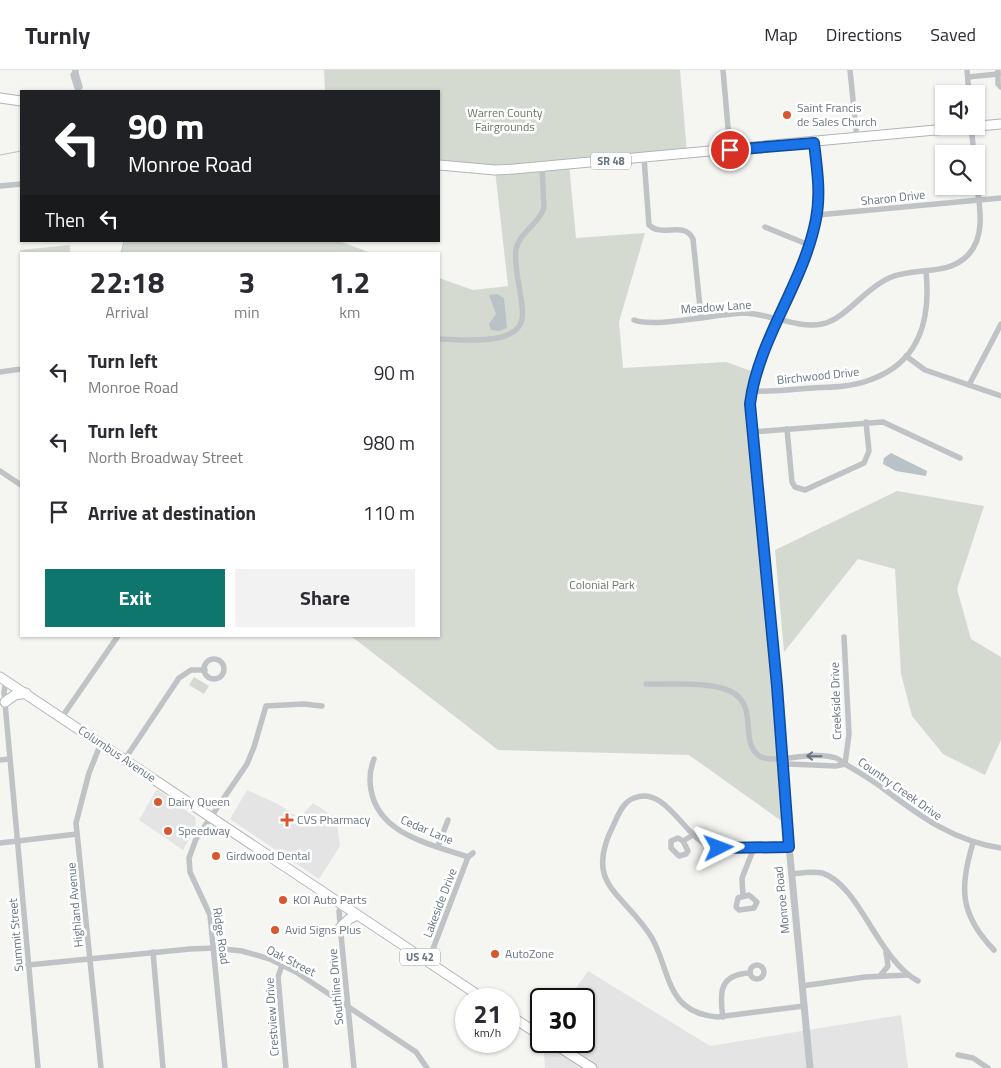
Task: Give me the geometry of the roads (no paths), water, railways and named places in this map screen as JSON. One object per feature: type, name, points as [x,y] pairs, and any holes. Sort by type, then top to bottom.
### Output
[{"type":"main road","points":[[0,98],[20,101]]},
{"type":"main road","name":"SR 48","points":[[985,126],[1001,124]]},
{"type":"main road","name":"SR 48","points":[[440,165],[495,170],[935,131]]},
{"type":"main road","name":"Columbus Avenue","points":[[2,680],[126,759],[467,988]]},
{"type":"main road","points":[[5,702],[16,695],[26,694]]},
{"type":"main road","points":[[340,928],[356,914]]},
{"type":"main road","points":[[569,1053],[592,1068]]},
{"type":"street","points":[[723,70],[730,150]]},
{"type":"street","points":[[850,70],[857,139]]},
{"type":"street","points":[[967,70],[968,85]]},
{"type":"street","points":[[76,71],[80,86],[78,90]]},
{"type":"street","points":[[968,77],[998,72],[998,84],[1001,87]]},
{"type":"street","name":"Monroe Road","points":[[810,1068],[781,759],[777,686],[752,432],[752,391],[809,245],[817,215],[818,184],[814,143]]},
{"type":"street","points":[[644,158],[649,225],[658,230],[684,230],[690,233],[693,239],[701,317]]},
{"type":"street","points":[[440,339],[497,339],[510,336],[518,328],[522,319],[522,309],[516,260],[517,246],[521,238],[542,214],[544,208],[542,166]]},
{"type":"street","points":[[0,186],[20,184]]},
{"type":"street","name":"Meadow Lane","points":[[634,320],[655,322],[743,313],[811,325],[829,322],[842,315],[878,284],[902,273],[956,264],[972,250],[980,230],[978,195]]},
{"type":"street","name":"Sharon Drive","points":[[817,215],[1001,198]]},
{"type":"street","points":[[765,227],[809,245]]},
{"type":"street","name":"Birchwood Drive","points":[[752,391],[854,384],[885,373],[906,356],[918,339],[926,318],[928,300],[926,270]]},
{"type":"street","points":[[969,385],[1001,324]]},
{"type":"street","points":[[906,356],[925,370],[1001,396]]},
{"type":"street","points":[[0,372],[20,370]]},
{"type":"street","points":[[752,432],[866,422],[892,425],[960,458]]},
{"type":"street","points":[[787,429],[792,482],[795,487],[805,490],[864,463],[869,451],[866,422]]},
{"type":"street","points":[[0,471],[20,484]]},
{"type":"street","points":[[62,717],[117,637]]},
{"type":"street","name":"Creekside Drive","points":[[844,637],[849,734],[844,764]]},
{"type":"street","points":[[126,759],[181,676],[191,670],[205,670]]},
{"type":"street","name":"Summit Street","points":[[2,680],[38,1068]]},
{"type":"street","name":"Country Creek Drive","points":[[646,684],[711,687],[730,691],[739,697],[745,706],[750,742],[754,752],[764,758],[781,759],[788,764],[836,766],[844,764],[868,776],[931,824],[974,843],[1001,848]]},
{"type":"street","name":"Ridge Road","points":[[225,1068],[214,948],[208,908],[189,865],[191,847],[247,764],[266,706],[303,704],[322,706]]},
{"type":"street","name":"Highland Avenue","points":[[101,743],[89,773],[76,816],[101,1068]]},
{"type":"street","points":[[0,760],[10,759]]},
{"type":"street","name":"Cedar Lane","points":[[374,759],[370,772],[371,786],[378,811],[388,823],[400,832],[468,857]]},
{"type":"street","points":[[789,847],[715,848],[701,842],[660,800],[647,796],[636,797],[622,808],[607,837],[602,854],[602,868],[609,884],[652,939],[674,994],[684,1004],[703,1014],[723,1017],[804,1006]]},
{"type":"street","points":[[438,846],[448,820]]},
{"type":"street","points":[[0,843],[78,834]]},
{"type":"street","points":[[683,841],[693,835]]},
{"type":"street","points":[[974,843],[965,871],[964,897],[976,928],[994,950]]},
{"type":"street","points":[[743,896],[742,878],[754,848]]},
{"type":"street","name":"Lakeside Drive","points":[[428,962],[468,857],[473,852]]},
{"type":"street","points":[[791,874],[818,873],[836,882],[852,899],[884,948],[908,975],[918,981]]},
{"type":"street","name":"Southline Drive","points":[[343,906],[339,911],[340,928],[354,1068]]},
{"type":"street","name":"Oak Street","points":[[28,965],[153,952],[214,948],[256,955],[282,965],[347,1005],[416,1052],[427,1068]]},
{"type":"street","points":[[880,976],[888,966],[888,958],[884,948]]},
{"type":"street","points":[[153,952],[163,1068]]},
{"type":"street","name":"Crestview Drive","points":[[282,965],[278,977],[286,1068]]},
{"type":"street","points":[[723,1017],[721,994],[725,984],[736,975],[750,973]]},
{"type":"street","points":[[802,986],[880,976],[908,975]]},
{"type":"street","points":[[958,1055],[973,1058],[988,1068]]},
{"type":"waterway","points":[[0,155],[20,151]]},
{"type":"waterway","points":[[121,252],[124,242]]},
{"type":"place","name":"Saint Francis de Sales Church","points":[[787,115]]},
{"type":"place","name":"Dairy Queen","points":[[158,802]]},
{"type":"place","name":"CVS Pharmacy","points":[[287,820]]},
{"type":"place","name":"Speedway","points":[[168,831]]},
{"type":"place","name":"Girdwood Dental","points":[[216,856]]},
{"type":"place","name":"KOI Auto Parts","points":[[283,900]]},
{"type":"place","name":"Avid Signs Plus","points":[[275,930]]},
{"type":"place","name":"AutoZone","points":[[495,954]]},
{"type":"park label","name":"Warren County Fairgrounds","points":[[505,120]]},
{"type":"park label","name":"Colonial Park","points":[[602,585]]}]
